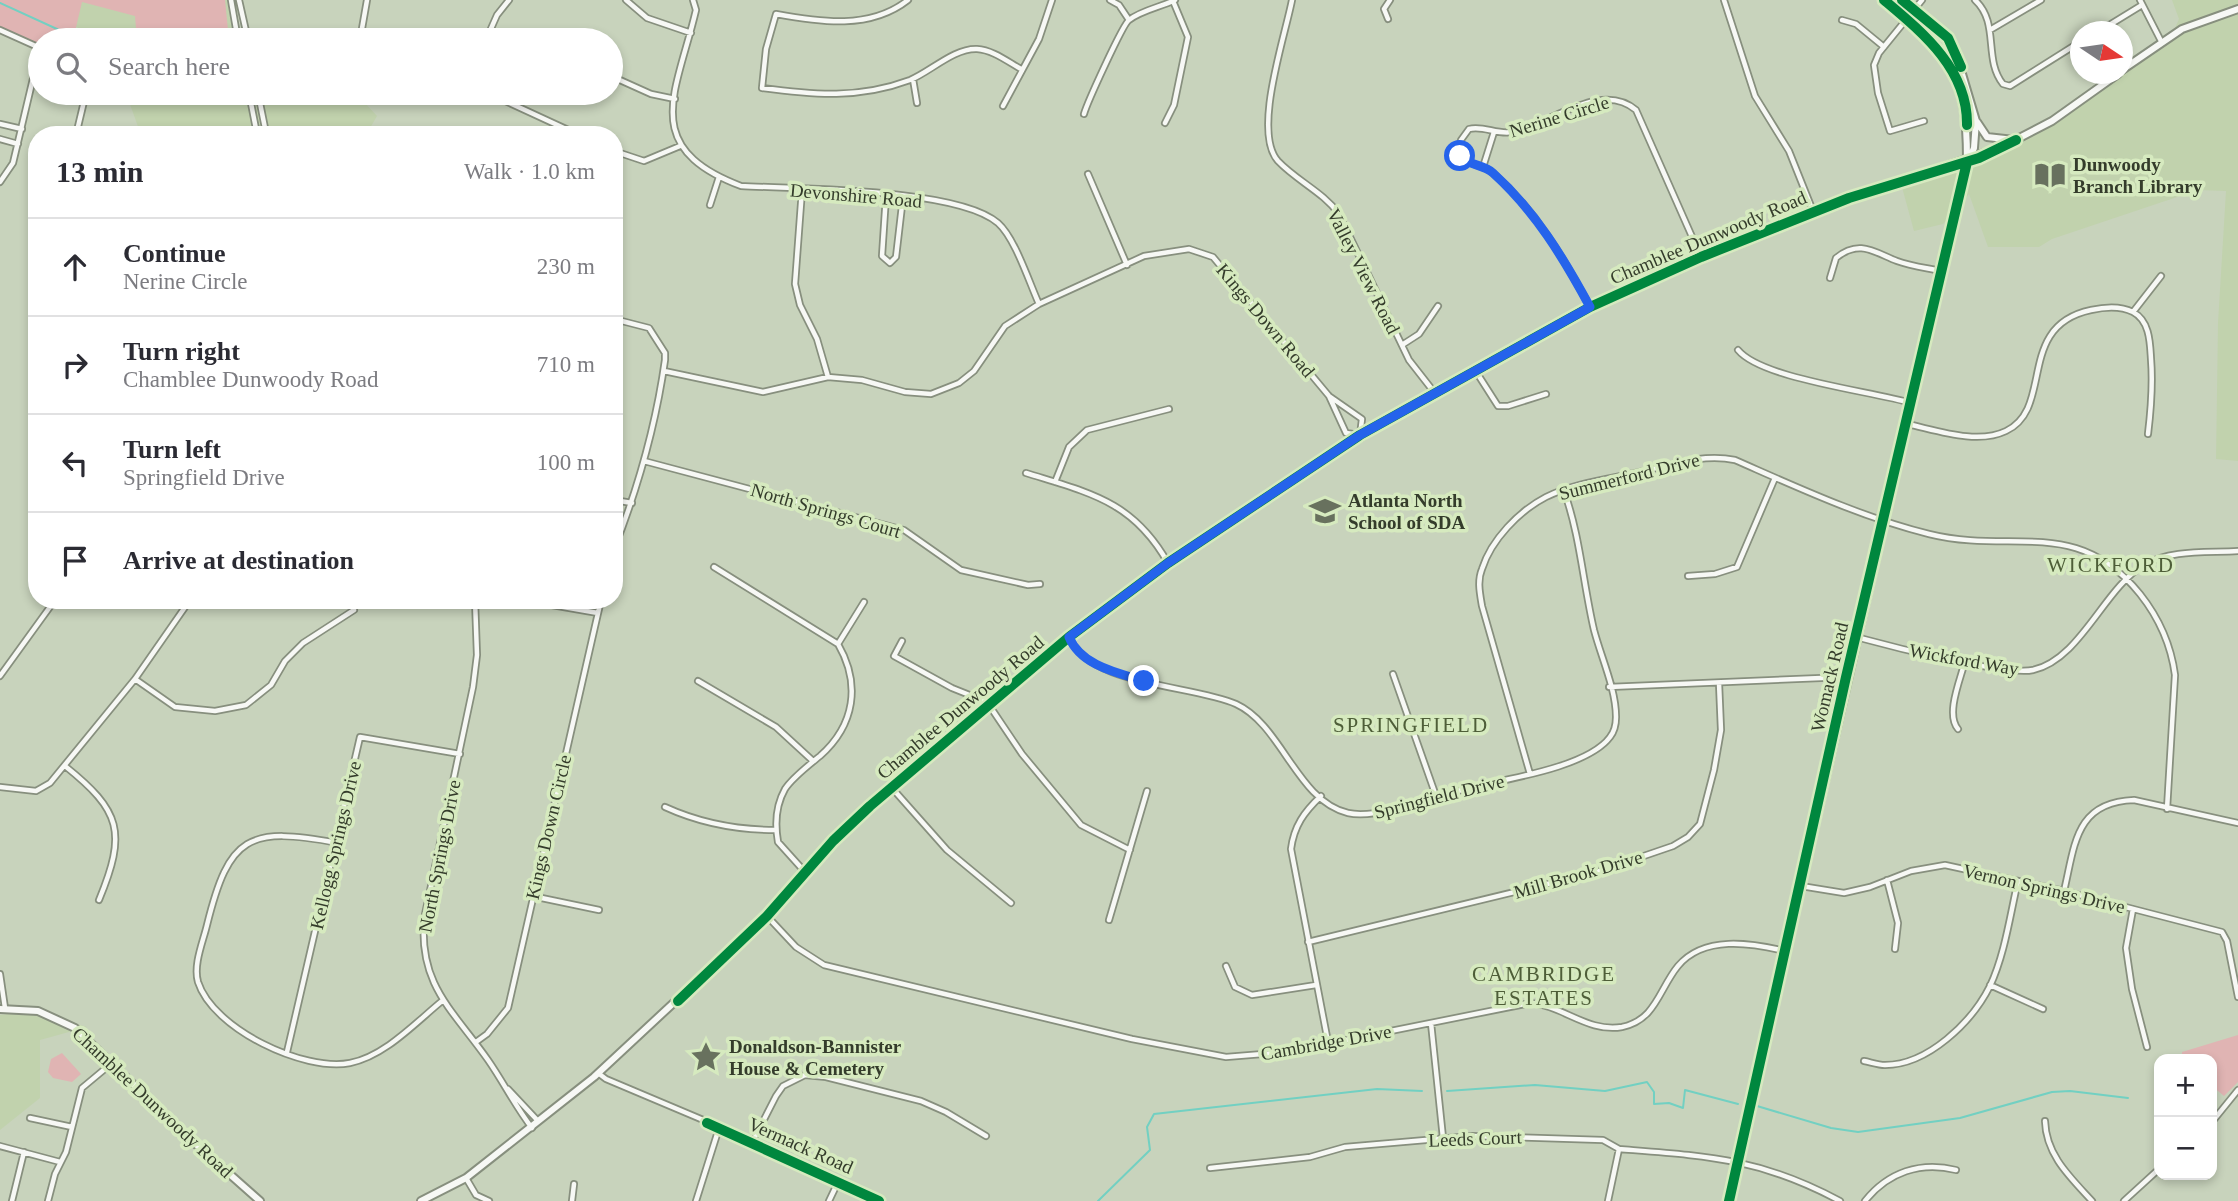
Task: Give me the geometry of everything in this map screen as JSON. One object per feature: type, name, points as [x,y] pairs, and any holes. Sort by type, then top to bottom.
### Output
[{"type":"street","points":[[231,0],[237,28]]},
{"type":"street","points":[[239,0],[245,28]]},
{"type":"street","points":[[362,28],[367,0]]},
{"type":"street","points":[[491,28],[497,15],[509,0]]},
{"type":"street","points":[[626,0],[647,18],[691,33]]},
{"type":"street","points":[[623,153],[644,161],[680,146],[672,130],[675,99],[696,10],[693,0]]},
{"type":"street","points":[[908,0],[877,17],[846,22],[776,14],[766,49],[762,88],[817,96],[856,94],[913,79],[964,51],[977,49],[995,54],[1021,69]]},
{"type":"street","points":[[1003,106],[1039,39],[1052,0]]},
{"type":"street","points":[[1110,0],[1119,5],[1129,20]]},
{"type":"street","name":"Valley View Road","points":[[1293,0],[1267,121],[1268,141],[1283,166],[1325,198],[1339,214],[1402,345],[1414,367],[1434,392]]},
{"type":"street","points":[[1388,19],[1384,9],[1390,0]]},
{"type":"street","points":[[1724,0],[1755,96],[1788,151],[1813,211]]},
{"type":"street","points":[[1884,0],[1943,55],[1958,83],[1967,117],[1967,162]]},
{"type":"street","points":[[1902,0],[1948,38],[1965,79],[1976,121],[1974,148],[1967,162]]},
{"type":"street","points":[[1922,0],[1884,47],[1876,59],[1874,72],[1891,131],[1924,121]]},
{"type":"street","points":[[1975,0],[1983,7],[1990,30],[1993,62],[1998,78],[2010,86],[2070,49]]},
{"type":"street","points":[[1990,30],[2041,0]]},
{"type":"street","points":[[1084,114],[1110,61],[1120,31],[1129,20],[1174,1],[1188,37],[1174,105],[1165,123]]},
{"type":"street","points":[[2114,21],[2141,2],[2161,41]]},
{"type":"street","points":[[2133,62],[2161,41],[2199,21],[2238,9]]},
{"type":"street","points":[[1842,20],[1856,24],[1884,47]]},
{"type":"street","points":[[0,30],[28,43]]},
{"type":"street","points":[[913,79],[916,103]]},
{"type":"street","points":[[623,81],[651,94],[675,99]]},
{"type":"street","name":"Chamblee Dunwoody Road","points":[[421,1201],[466,1178],[540,1122],[598,1073],[767,916],[843,831],[1069,637],[1168,563],[1360,435],[1590,307],[1700,257],[1813,211],[1967,162],[2052,121],[2104,84]]},
{"type":"street","name":"Nerine Circle","points":[[1590,307],[1544,228],[1491,171],[1470,164],[1460,156],[1461,140],[1473,128],[1493,132],[1517,131],[1605,98],[1624,100],[1636,110],[1700,257]]},
{"type":"street","points":[[0,182],[13,163],[28,102]]},
{"type":"street","points":[[78,126],[83,105]]},
{"type":"street","points":[[251,105],[255,126]]},
{"type":"street","points":[[260,105],[265,126]]},
{"type":"street","points":[[514,105],[560,126]]},
{"type":"street","points":[[1976,121],[1987,137],[2016,140]]},
{"type":"street","points":[[0,124],[22,129]]},
{"type":"street","points":[[1483,167],[1493,132]]},
{"type":"street","points":[[0,139],[18,144]]},
{"type":"street","name":"Devonshire Road","points":[[680,146],[719,177],[741,186],[903,197],[964,205],[1000,225],[1039,304]]},
{"type":"street","name":"Womack Road","points":[[1729,1201],[1846,677],[1967,162]]},
{"type":"street","points":[[1088,174],[1127,265]]},
{"type":"street","points":[[710,205],[719,177]]},
{"type":"street","points":[[802,190],[795,284],[800,306],[817,339],[828,377]]},
{"type":"street","points":[[886,196],[882,256],[890,263],[896,257],[903,197]]},
{"type":"street","points":[[1829,278],[1836,258],[1845,251],[1865,247],[1897,261],[1941,271]]},
{"type":"street","name":"Kings Down Road","points":[[664,370],[763,391],[828,377],[862,380],[905,392],[945,391],[974,372],[1005,326],[1039,304],[1144,256],[1175,249],[1199,250],[1213,257],[1329,396],[1346,433],[1360,435],[1362,419],[1329,396]]},
{"type":"street","points":[[2133,312],[2161,276]]},
{"type":"street","points":[[1402,345],[1419,334],[1437,306]]},
{"type":"street","points":[[1906,424],[1973,436],[2005,432],[2024,416],[2043,351],[2056,327],[2078,313],[2095,309],[2122,309],[2133,312],[2147,328],[2152,375],[2148,434]]},
{"type":"street","points":[[623,321],[649,328],[664,353],[664,370],[644,461],[623,526]]},
{"type":"street","points":[[1738,350],[1745,359],[1776,371],[1911,403]]},
{"type":"street","points":[[1475,370],[1498,406],[1506,407],[1546,394]]},
{"type":"street","points":[[1055,482],[1069,447],[1087,430],[1169,409]]},
{"type":"street","name":"Summerford Drive","points":[[1530,774],[1479,586],[1482,569],[1502,534],[1524,512],[1545,498],[1564,490],[1708,457],[1735,460],[1884,522],[1961,541],[2070,544],[2099,556],[2127,580],[2162,626],[2172,656],[2175,676],[2167,809]]},
{"type":"street","name":"North Springs Court","points":[[644,461],[863,517],[904,530],[961,570],[1028,586],[1040,584]]},
{"type":"street","points":[[1027,473],[1127,512],[1144,526],[1168,563]]},
{"type":"street","points":[[1688,576],[1715,574],[1737,567],[1775,478]]},
{"type":"street","name":"Springfield Drive","points":[[1069,637],[1073,646],[1093,663],[1110,671],[1208,695],[1243,707],[1262,723],[1286,759],[1334,807],[1363,814],[1530,774],[1582,756],[1609,738],[1616,716],[1588,603],[1575,522],[1564,490]]},
{"type":"street","points":[[623,502],[632,503]]},
{"type":"street","name":"Wickford Way","points":[[1856,637],[2019,671],[2044,666],[2056,660],[2127,580],[2144,565],[2180,554],[2238,551]]},
{"type":"street","points":[[714,567],[838,644],[848,661],[852,678],[852,705],[835,739],[786,788],[778,806],[778,842],[805,872]]},
{"type":"street","points":[[838,644],[864,603]]},
{"type":"street","points":[[0,676],[48,609]]},
{"type":"street","points":[[0,787],[23,792],[36,791],[50,783],[135,678],[184,609]]},
{"type":"street","name":"North Springs Drive","points":[[475,609],[477,655],[423,939],[427,970],[442,1001],[476,1042],[508,1089],[540,1122]]},
{"type":"street","points":[[575,609],[598,613]]},
{"type":"street","name":"Kings Down Circle","points":[[476,1042],[487,1034],[508,1008],[599,609]]},
{"type":"street","points":[[135,678],[175,706],[215,711],[246,705],[271,685],[285,661],[303,643],[354,610]]},
{"type":"street","points":[[902,641],[894,656],[951,688],[976,695],[989,706],[1055,797],[1081,825],[1130,850]]},
{"type":"street","points":[[1958,729],[1953,724],[1953,714],[1965,661]]},
{"type":"street","points":[[1393,674],[1436,796]]},
{"type":"street","points":[[1609,687],[1846,677]]},
{"type":"street","points":[[698,681],[776,727],[813,761]]},
{"type":"street","name":"Mill Brook Drive","points":[[1308,942],[1597,872],[1673,846],[1688,837],[1700,824],[1714,770],[1721,730],[1719,683]]},
{"type":"street","name":"Kellogg Springs Drive","points":[[287,1052],[338,843],[360,737],[460,754]]},
{"type":"street","points":[[65,766],[101,797],[115,829],[116,847],[112,869],[99,900]]},
{"type":"street","points":[[892,788],[947,850],[1011,903]]},
{"type":"street","points":[[1109,920],[1147,791]]},
{"type":"street","points":[[1321,796],[1303,813],[1292,838],[1291,849],[1328,1042]]},
{"type":"street","points":[[2064,891],[2078,831],[2088,816],[2118,800],[2134,800],[2238,823]]},
{"type":"street","points":[[665,807],[681,814],[743,830],[776,830]]},
{"type":"street","points":[[338,843],[296,835],[264,836],[241,847],[229,859],[221,874],[201,950],[197,979],[212,1005],[245,1036],[307,1059],[349,1063],[374,1054],[442,1001]]},
{"type":"street","name":"Vernon Springs Drive","points":[[1800,885],[1844,893],[1929,867],[1945,865],[2064,891],[2222,932],[2227,941],[2238,997]]},
{"type":"street","points":[[1887,880],[1898,923],[1895,949]]},
{"type":"street","points":[[1864,1060],[1885,1065],[1931,1049],[1968,1019],[1990,985],[2018,881]]},
{"type":"street","points":[[532,896],[600,910]]},
{"type":"street","points":[[2133,909],[2126,948],[2132,989],[2147,1048]]},
{"type":"street","name":"Cambridge Drive","points":[[767,916],[796,947],[824,965],[1132,1039],[1226,1057],[1286,1052],[1530,1003],[1555,1008],[1600,1028],[1625,1027],[1645,1017],[1661,999],[1679,966],[1703,950],[1731,943],[1785,951]]},
{"type":"street","points":[[1226,966],[1235,987],[1252,995],[1316,985]]},
{"type":"street","points":[[0,974],[3,1009]]},
{"type":"street","points":[[1990,985],[2043,1009]]},
{"type":"street","name":"Chamblee Dunwoody Road","points":[[3,1009],[32,1010],[61,1020],[87,1038],[190,1139],[260,1201]]},
{"type":"street","points":[[1432,1023],[1443,1138]]},
{"type":"street","points":[[48,1201],[82,1088],[101,1076],[113,1063]]},
{"type":"street","name":"Vermack Road","points":[[598,1073],[606,1079],[839,1180],[880,1201]]},
{"type":"street","points":[[753,1142],[783,1086],[805,1075],[826,1077],[921,1101],[946,1112],[986,1136]]},
{"type":"street","name":"North Springs Drive","points":[[508,1089],[513,1103],[532,1128]]},
{"type":"street","points":[[2216,1117],[2238,1090]]},
{"type":"street","points":[[30,1118],[72,1127]]},
{"type":"street","points":[[2045,1121],[2048,1145],[2065,1171],[2092,1201]]},
{"type":"street","points":[[696,1201],[719,1128]]},
{"type":"street","name":"Leeds Court","points":[[1210,1168],[1310,1157],[1346,1147],[1443,1138],[1553,1136],[1603,1140],[1619,1149],[1738,1160],[1804,1182],[1840,1201]]},
{"type":"street","points":[[0,1146],[60,1162]]},
{"type":"street","points":[[1608,1201],[1619,1149]]},
{"type":"street","points":[[12,1201],[24,1152]]},
{"type":"street","points":[[1866,1201],[1880,1185],[1908,1170],[1927,1166],[1955,1170]]},
{"type":"street","points":[[2124,1201],[2154,1174]]},
{"type":"street","points":[[466,1178],[476,1195],[489,1201]]},
{"type":"street","points":[[829,1201],[839,1180]]},
{"type":"street","points":[[572,1201],[574,1184]]},
{"type":"shaded area","points":[[0,0],[225,0],[228,28],[136,28],[135,16],[82,2],[76,28],[28,28],[28,42],[0,32]]},
{"type":"shaded area","points":[[10,0],[227,0],[232,28],[79,28]]},
{"type":"shaded area","points":[[2172,0],[2238,0],[2238,461],[2216,459],[2218,323],[2226,191],[2198,190],[2052,239],[2039,247],[1988,247],[1969,194],[1943,224],[1914,231],[1900,180],[2020,137],[2068,112],[2099,84],[2133,84],[2133,62],[2172,35],[2179,19]]},
{"type":"shaded area","points":[[130,105],[367,105],[377,116],[371,126],[138,126]]},
{"type":"shaded area","points":[[40,1013],[87,1027],[40,1040],[40,1098],[0,1130],[0,1015]]},
{"type":"shaded area","points":[[2238,1035],[2238,1082],[2224,1096],[2217,1090],[2217,1054],[2182,1052]]},
{"type":"shaded area","points":[[62,1053],[81,1074],[72,1082],[53,1078],[48,1072],[51,1059]]},
{"type":"waterway","points":[[0,3],[55,28]]},
{"type":"waterway","points":[[1447,1091],[1535,1085],[1605,1091],[1647,1082],[1654,1092],[1654,1104],[1669,1103],[1683,1108],[1685,1090],[1738,1104]]},
{"type":"waterway","points":[[1098,1201],[1150,1150],[1147,1127],[1154,1114],[1377,1089],[1422,1091]]},
{"type":"waterway","points":[[1757,1106],[1831,1128],[1858,1132],[1960,1118],[2052,1092],[2070,1091],[2128,1098]]},
{"type":"cycle path","points":[[1884,0],[1927,39],[1951,69],[1960,86],[1967,125]]},
{"type":"cycle path","points":[[1902,0],[1948,38],[1961,67]]},
{"type":"cycle path","points":[[678,1001],[767,916],[833,841],[870,806],[1069,637],[1168,563],[1360,435],[1590,307],[1701,257],[1849,198],[1979,158],[2016,140]]},
{"type":"cycle path","points":[[1729,1201],[1846,677],[1967,162]]},
{"type":"cycle path","points":[[707,1123],[879,1201]]},
{"type":"place","name":"Dunwoody Branch Library","points":[[2050,175]]},
{"type":"place","name":"Atlanta North School of SDA","points":[[1325,511]]},
{"type":"place","name":"Donaldson-Bannister House & Cemetery","points":[[706,1057]]},
{"type":"district","name":"WICKFORD","points":[[2111,565]]},
{"type":"district","name":"SPRINGFIELD","points":[[1411,725]]},
{"type":"district","name":"CAMBRIDGE ESTATES","points":[[1544,986]]},
{"type":"route","points":[[1144,681],[1093,663],[1073,646],[1069,637],[1168,563],[1360,435],[1590,307],[1544,228],[1491,171],[1470,164],[1460,156]]}]
